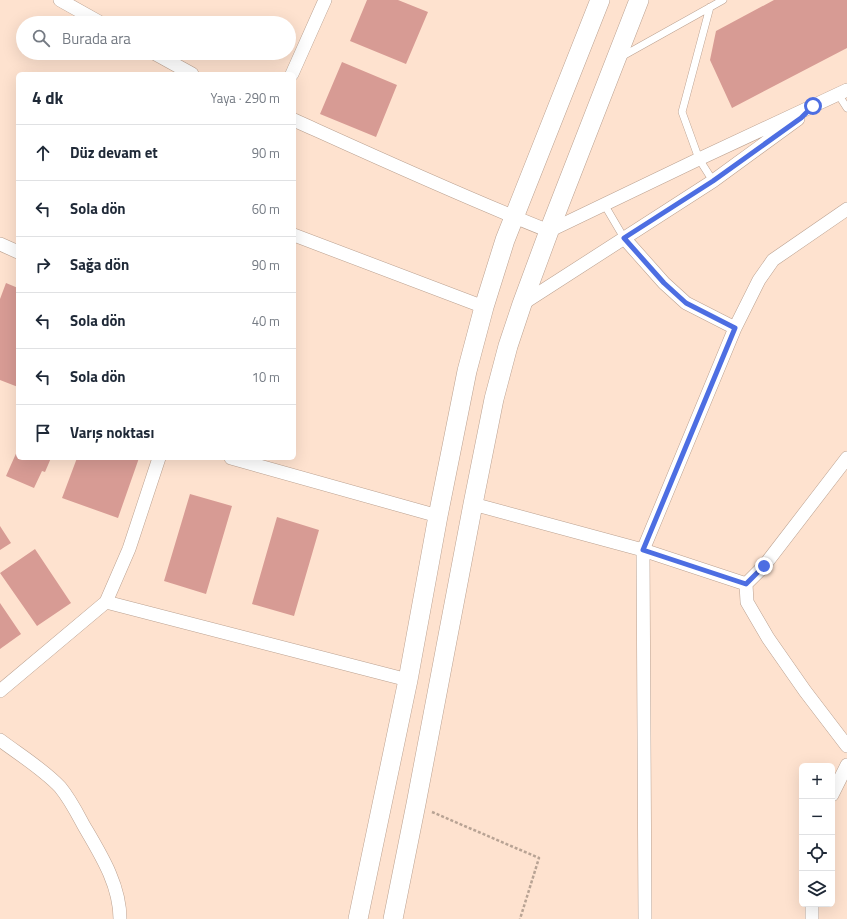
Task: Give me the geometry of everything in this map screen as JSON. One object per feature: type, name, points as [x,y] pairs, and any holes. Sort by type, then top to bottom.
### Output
[{"type":"main road","points":[[358,919],[408,680],[438,516],[467,371],[484,307],[505,240],[600,0]]},
{"type":"main road","points":[[393,919],[494,399],[508,346],[549,230],[639,0]]},
{"type":"street","points":[[60,0],[89,16]]},
{"type":"street","points":[[293,72],[326,0]]},
{"type":"street","points":[[167,60],[188,72]]},
{"type":"street","points":[[296,121],[384,161],[514,217],[549,230],[842,92]]},
{"type":"street","points":[[522,304],[713,181],[801,118],[813,106]]},
{"type":"street","points":[[645,919],[643,550],[735,328],[759,280],[773,260],[847,209]]},
{"type":"street","points":[[296,236],[484,307]]},
{"type":"street","points":[[624,238],[664,283],[686,303],[735,328]]},
{"type":"street","points":[[0,244],[16,251]]},
{"type":"street","points":[[847,458],[764,566],[746,584],[747,602],[768,638],[805,691],[847,746]]},
{"type":"street","points":[[0,691],[106,602],[129,549],[158,460]]},
{"type":"street","points":[[237,460],[438,516]]},
{"type":"street","points":[[473,504],[643,550],[746,584]]},
{"type":"street","points":[[106,602],[408,680]]},
{"type":"street","points":[[0,740],[40,769],[60,788],[75,810],[104,860],[114,884],[120,909],[120,919]]},
{"type":"street","points":[[835,789],[847,765]]},
{"type":"street","points":[[812,907],[812,919]]},
{"type":"lane","points":[[615,60],[723,0]]},
{"type":"lane","points":[[710,7],[682,112],[699,159],[713,181]]},
{"type":"lane","points":[[842,92],[847,108]]},
{"type":"lane","points":[[604,204],[624,238]]},
{"type":"path","points":[[416,804],[539,858],[520,919]]},
{"type":"building","points":[[367,0],[398,0],[428,12],[406,64],[350,41]]},
{"type":"building","points":[[774,0],[847,0],[847,48],[732,108],[710,60],[716,31]]},
{"type":"building","points":[[342,62],[397,85],[376,137],[320,114]]},
{"type":"building","points":[[6,283],[16,287],[16,386],[0,380],[0,299]]},
{"type":"building","points":[[16,454],[16,460],[50,460],[45,472],[42,471],[34,488],[6,476]]},
{"type":"building","points":[[76,460],[138,460],[118,518],[62,498]]},
{"type":"building","points":[[190,494],[232,506],[206,594],[164,581]]},
{"type":"building","points":[[277,517],[319,530],[294,616],[252,604]]},
{"type":"building","points":[[0,526],[11,543],[0,550]]},
{"type":"building","points":[[35,549],[71,603],[37,626],[0,573]]},
{"type":"building","points":[[0,603],[21,634],[0,649]]},
{"type":"route","points":[[764,566],[746,584],[643,550],[735,328],[686,303],[664,283],[624,238],[713,181],[801,118],[813,106]]}]
